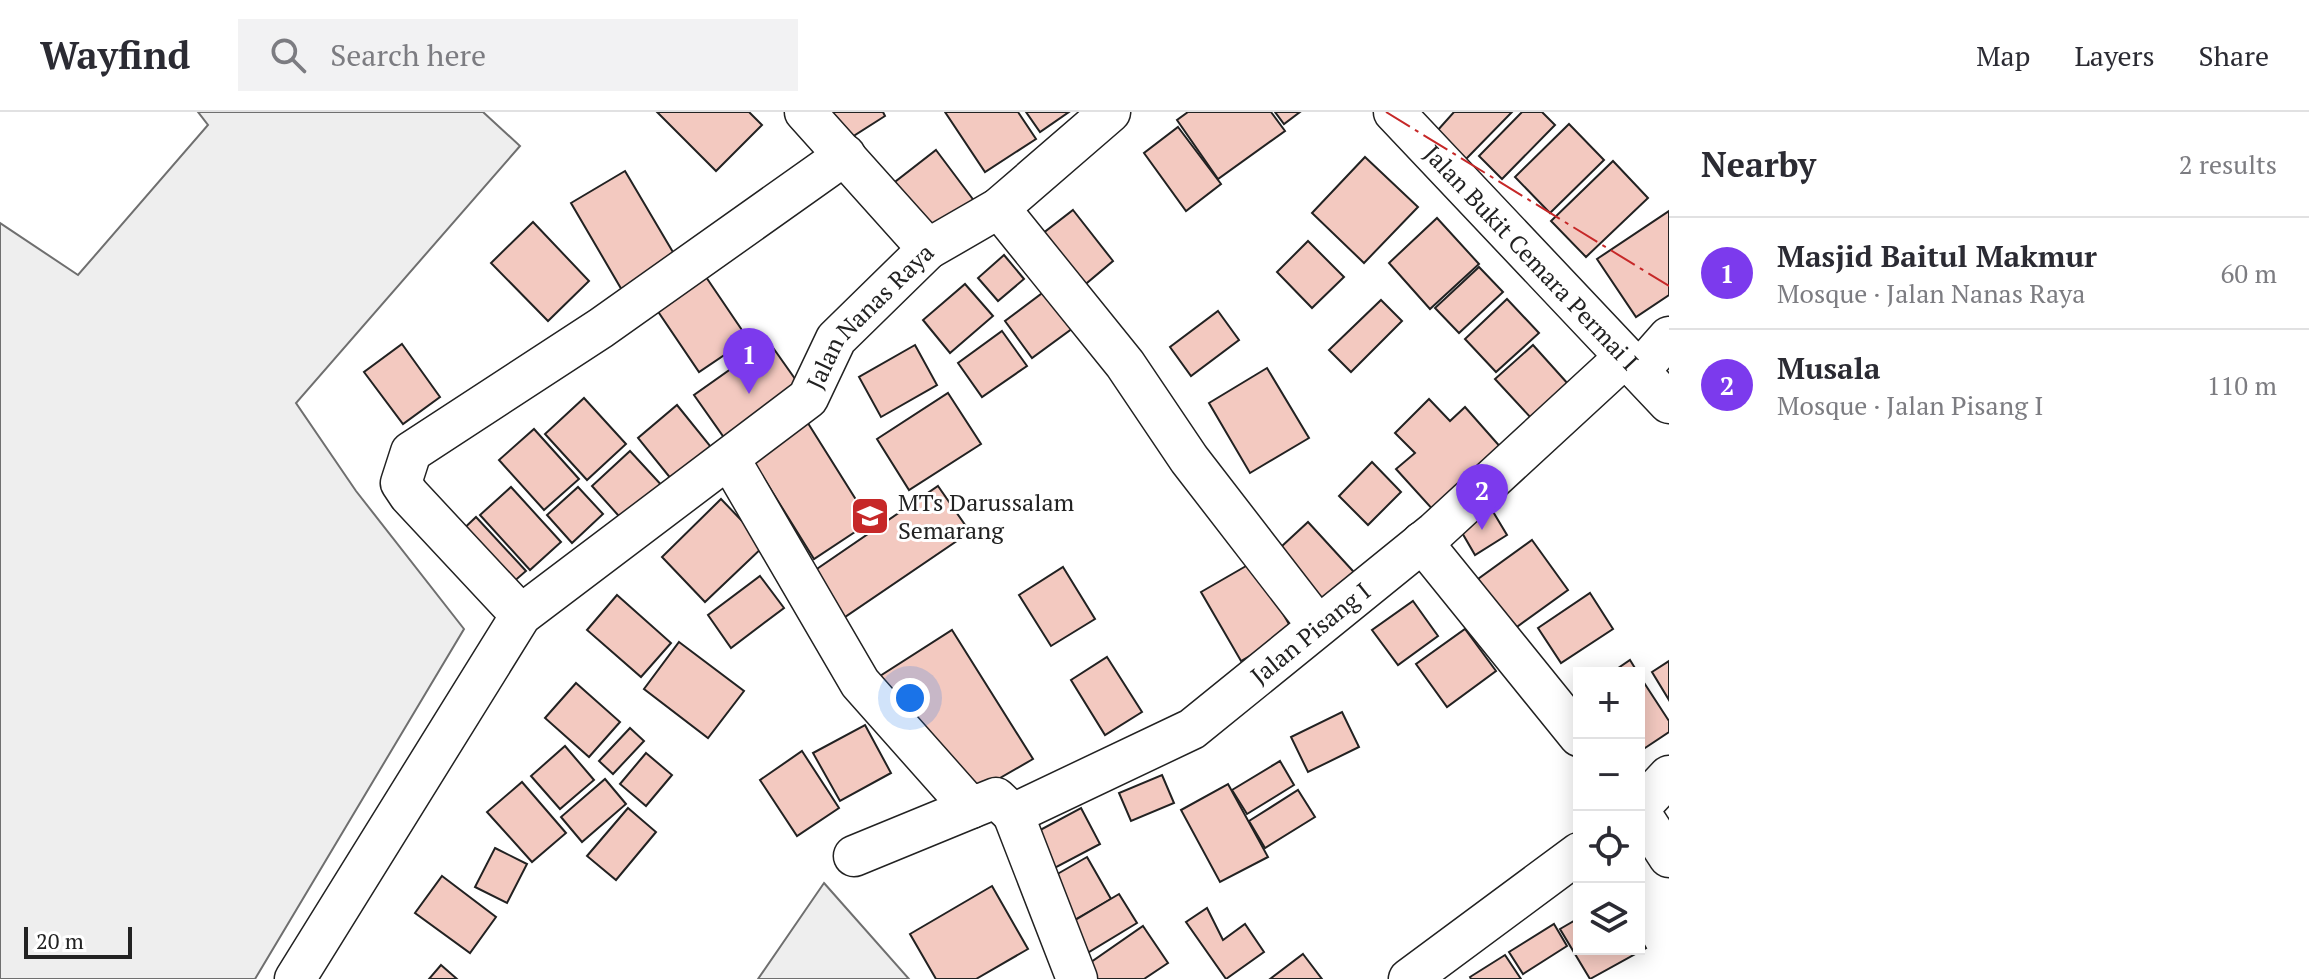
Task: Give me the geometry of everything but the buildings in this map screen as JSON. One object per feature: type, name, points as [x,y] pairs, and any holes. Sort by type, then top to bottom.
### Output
[{"type":"street","points":[[805,112],[887,207],[928,249]]},
{"type":"street","name":"Jalan Nanas Raya","points":[[521,615],[730,460],[808,398],[836,339],[928,249],[999,208],[1110,112]]},
{"type":"street","name":"Jalan Bukit Cemara Permai I","points":[[1416,120],[1669,403]]},
{"type":"street","points":[[295,979],[521,615],[409,495],[401,483],[411,452],[601,328],[845,155]]},
{"type":"street","points":[[999,208],[1125,364],[1189,459],[1318,626]]},
{"type":"street","name":"Jalan Pisang I","points":[[1013,814],[1192,729],[1422,542],[1632,364],[1669,337]]},
{"type":"street","points":[[730,460],[860,683],[965,801]]},
{"type":"street","points":[[1422,542],[1573,729]]},
{"type":"street","points":[[1645,802],[1669,776]]},
{"type":"street","points":[[854,856],[965,801],[996,798],[1013,814],[1077,979]]},
{"type":"street","points":[[1640,811],[1669,857]]},
{"type":"street","points":[[1409,979],[1573,857]]},
{"type":"shaded area","points":[[198,112],[483,112],[520,146],[296,403],[356,491],[464,629],[255,979],[0,979],[0,223],[78,275],[208,125]]},
{"type":"shaded area","points":[[824,883],[909,979],[758,979]]},
{"type":"power","points":[[1386,112],[1669,286]]},
{"type":"place","name":"Masjid Baitul Makmur","points":[[749,394]]},
{"type":"place","name":"MTs Darussalam Semarang","points":[[870,516]]},
{"type":"place","name":"Musala","points":[[1482,530]]}]
